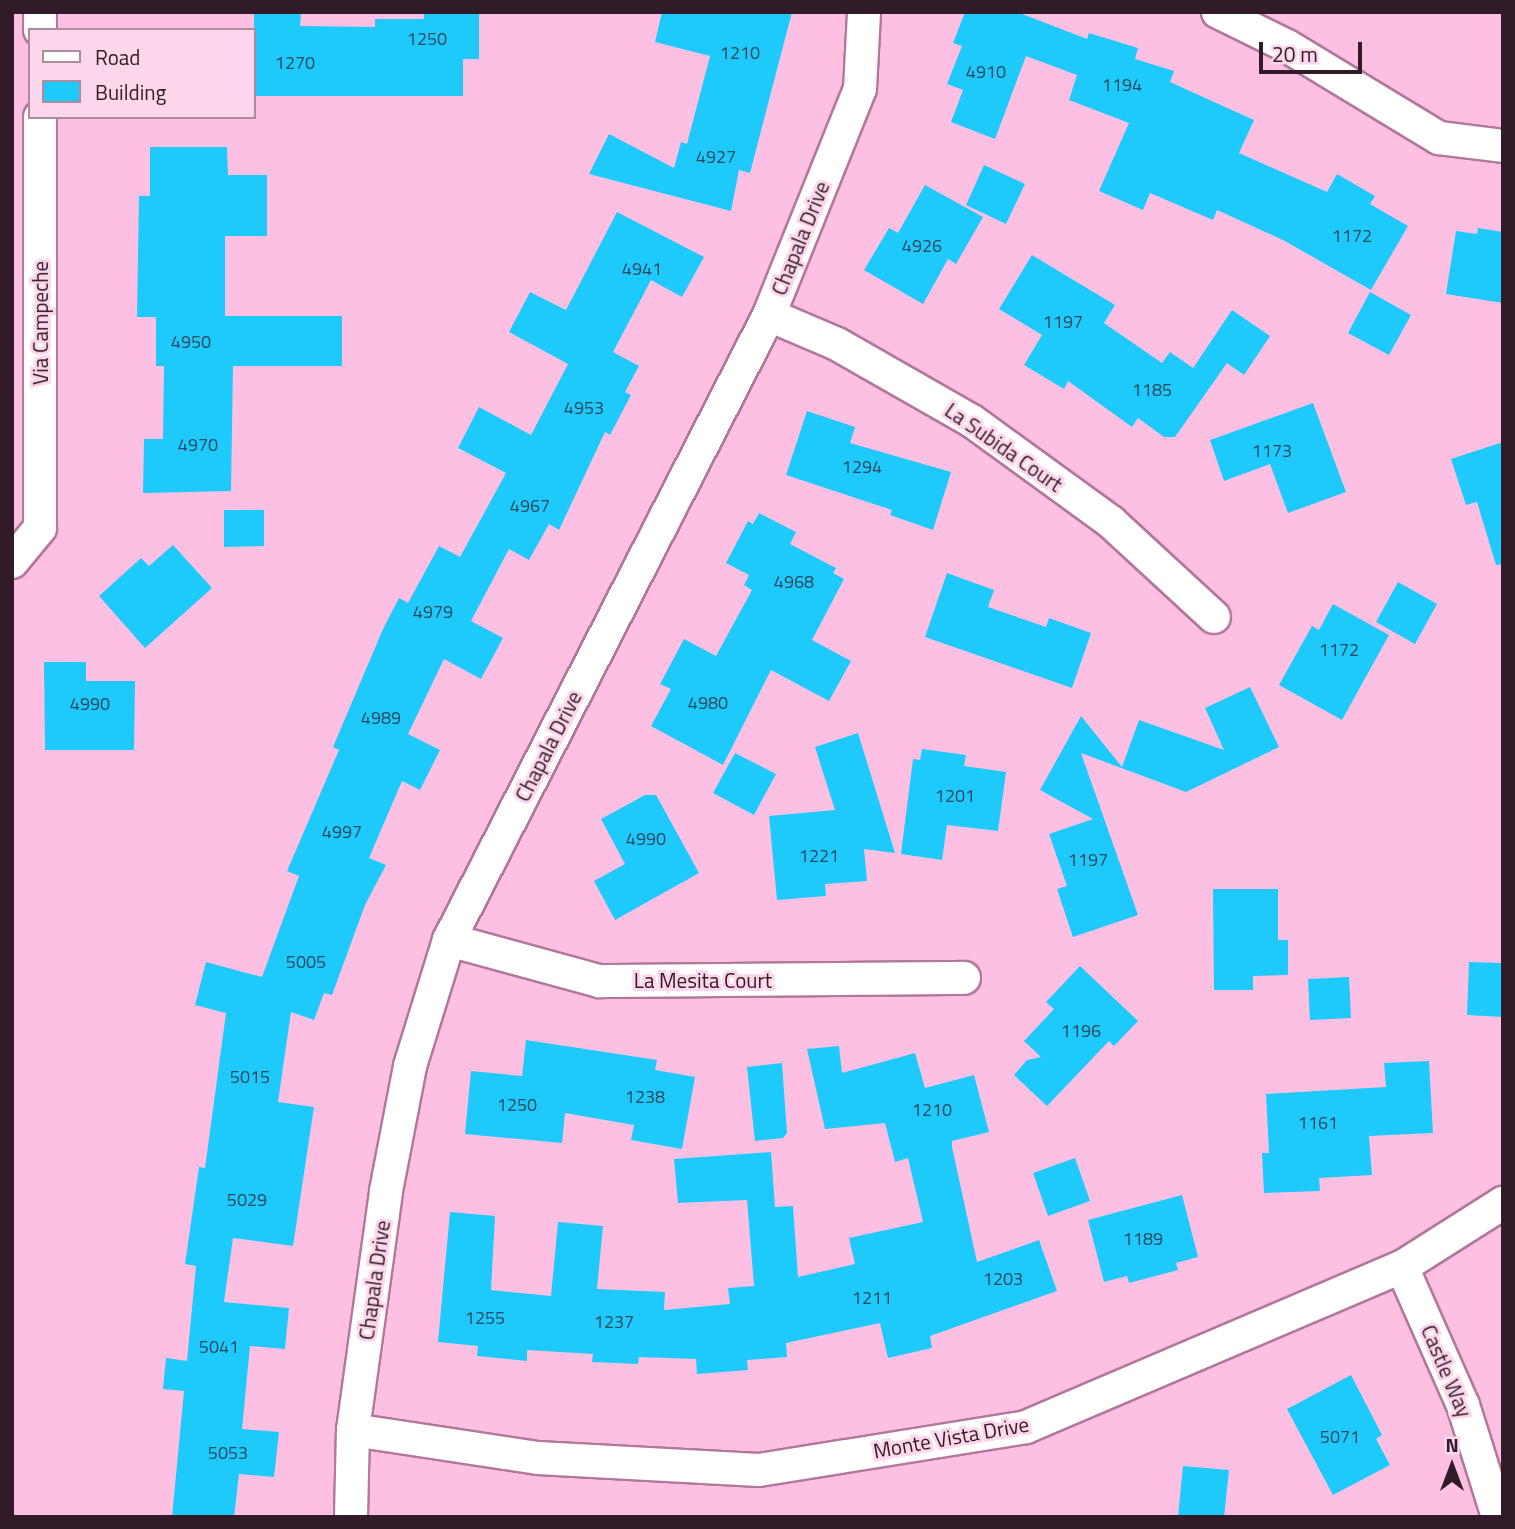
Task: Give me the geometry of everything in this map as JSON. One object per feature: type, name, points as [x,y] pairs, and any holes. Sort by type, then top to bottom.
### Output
[{"type":"street","name":"Chapala Drive","points":[[351,1517],[353,1430],[386,1191],[410,1066],[449,940],[769,314],[860,89],[864,12]]},
{"type":"street","points":[[1218,12],[1287,46],[1439,138],[1503,146]]},
{"type":"street","name":"Via Campeche","points":[[12,562],[40,528],[40,119]]},
{"type":"street","name":"La Subida Court","points":[[769,314],[836,344],[972,421],[1121,531],[1214,617]]},
{"type":"street","name":"La Mesita Court","points":[[449,940],[599,981],[964,978]]},
{"type":"street","name":"Monte Vista Drive","points":[[353,1430],[538,1458],[760,1470],[1026,1427],[1402,1267],[1503,1203]]},
{"type":"street","name":"Castle Way","points":[[1402,1267],[1463,1405],[1498,1517]]},
{"type":"building","points":[[254,12],[301,12],[300,26],[375,27],[375,19],[424,19],[424,12],[479,12],[479,59],[463,59],[463,96],[256,96]]},
{"type":"building","points":[[662,12],[792,12],[750,173],[739,170],[731,211],[589,174],[609,134],[674,168],[681,142],[687,144],[710,56],[655,42]]},
{"type":"building","points":[[965,12],[1017,12],[1087,39],[1089,33],[1138,48],[1135,59],[1174,71],[1170,82],[1254,120],[1239,153],[1327,192],[1337,174],[1375,196],[1370,204],[1408,226],[1371,290],[1283,240],[1217,210],[1213,220],[1150,193],[1143,210],[1099,191],[1129,123],[1069,100],[1077,75],[1026,56],[995,139],[951,122],[963,90],[947,84],[962,46],[953,43]]},
{"type":"building","points":[[150,147],[227,147],[228,175],[267,175],[267,236],[225,236],[225,316],[342,316],[342,366],[233,366],[231,491],[143,493],[144,439],[163,439],[164,366],[156,366],[156,317],[137,317],[139,196],[150,196]]},
{"type":"building","points":[[984,165],[1025,184],[1006,224],[966,205]]},
{"type":"building","points":[[925,185],[983,217],[956,264],[948,259],[923,304],[864,270],[889,228],[898,233]]},
{"type":"building","points":[[617,212],[704,257],[682,297],[651,280],[613,352],[639,366],[625,392],[631,395],[610,435],[605,432],[559,530],[549,524],[529,560],[509,549],[471,621],[503,638],[481,679],[444,659],[408,734],[440,750],[420,790],[402,781],[369,858],[386,865],[365,905],[332,995],[324,993],[314,1020],[291,1012],[278,1102],[314,1107],[293,1246],[233,1238],[224,1302],[289,1308],[285,1349],[250,1346],[242,1429],[279,1432],[274,1477],[239,1474],[234,1517],[172,1517],[184,1391],[163,1389],[166,1358],[187,1361],[196,1266],[185,1264],[199,1167],[205,1168],[226,1013],[195,1005],[206,962],[262,977],[299,876],[287,871],[339,750],[333,747],[383,629],[399,598],[408,603],[439,546],[460,557],[506,473],[458,448],[479,407],[531,435],[568,364],[509,332],[530,292],[566,310]]},
{"type":"building","points":[[1478,228],[1503,232],[1503,303],[1446,294],[1456,231],[1477,234]]},
{"type":"building","points":[[1032,255],[1115,305],[1104,323],[1162,363],[1170,352],[1193,368],[1232,310],[1270,336],[1244,375],[1227,363],[1175,437],[1164,437],[1138,418],[1132,427],[1068,381],[1064,389],[1024,365],[1042,335],[999,309]]},
{"type":"building","points":[[1370,292],[1411,315],[1389,355],[1348,333]]},
{"type":"building","points":[[1313,403],[1346,492],[1288,513],[1270,464],[1224,481],[1210,440]]},
{"type":"building","points":[[807,411],[855,427],[850,443],[951,472],[933,530],[890,515],[892,510],[786,475]]},
{"type":"building","points":[[1503,442],[1503,564],[1496,565],[1477,502],[1466,505],[1451,459]]},
{"type":"building","points":[[224,510],[264,510],[264,546],[224,547]]},
{"type":"building","points":[[759,513],[796,532],[790,544],[836,568],[833,573],[844,579],[812,640],[851,661],[829,701],[771,670],[723,765],[651,726],[671,689],[660,684],[684,639],[716,656],[752,590],[744,585],[749,575],[726,563],[748,521],[753,524]]},
{"type":"building","points":[[173,545],[212,588],[145,648],[99,596],[141,558],[149,566]]},
{"type":"building","points":[[947,573],[994,590],[988,607],[1046,627],[1049,618],[1091,633],[1072,688],[925,637]]},
{"type":"building","points":[[1398,582],[1437,604],[1415,644],[1376,622]]},
{"type":"building","points":[[1333,604],[1389,635],[1342,720],[1279,685],[1312,626],[1319,630]]},
{"type":"building","points":[[44,662],[86,662],[86,681],[135,681],[134,750],[45,750]]},
{"type":"building","points":[[1250,687],[1279,747],[1186,792],[1081,753],[1138,915],[1073,937],[1057,889],[1067,886],[1049,834],[1093,819],[1040,790],[1081,716],[1122,767],[1139,720],[1224,750],[1205,708]]},
{"type":"building","points":[[858,733],[895,853],[864,849],[867,881],[825,884],[826,896],[777,900],[769,816],[835,810],[815,747]]},
{"type":"building","points":[[922,749],[966,755],[964,766],[1006,772],[998,831],[947,825],[942,860],[901,854],[913,759],[920,760]]},
{"type":"building","points":[[735,753],[776,774],[754,815],[713,793]]},
{"type":"building","points":[[645,795],[656,795],[699,873],[615,920],[594,881],[625,864],[601,819]]},
{"type":"building","points":[[1213,889],[1278,889],[1278,940],[1288,940],[1288,975],[1253,976],[1253,990],[1214,990]]},
{"type":"building","points":[[1469,962],[1503,963],[1503,1017],[1467,1015]]},
{"type":"building","points":[[1080,966],[1138,1021],[1114,1046],[1109,1041],[1047,1106],[1014,1075],[1027,1060],[1041,1057],[1024,1041],[1054,1009],[1046,1002]]},
{"type":"building","points":[[1349,977],[1351,1018],[1310,1020],[1308,979]]},
{"type":"building","points":[[526,1040],[657,1060],[655,1070],[695,1077],[682,1149],[631,1140],[634,1125],[565,1113],[562,1143],[465,1134],[471,1071],[522,1076]]},
{"type":"building","points":[[839,1046],[842,1073],[915,1053],[925,1088],[974,1075],[989,1132],[952,1141],[952,1147],[977,1262],[1039,1240],[1057,1291],[930,1336],[932,1348],[888,1358],[880,1323],[786,1343],[787,1357],[747,1360],[748,1370],[697,1374],[696,1359],[639,1357],[638,1364],[592,1362],[593,1354],[527,1350],[527,1361],[477,1356],[478,1346],[438,1342],[450,1212],[495,1216],[491,1290],[551,1296],[558,1222],[603,1226],[597,1289],[665,1292],[664,1310],[730,1304],[728,1288],[754,1286],[747,1200],[678,1203],[674,1159],[771,1152],[775,1207],[793,1206],[798,1277],[855,1264],[849,1238],[923,1222],[908,1158],[895,1162],[885,1123],[825,1129],[807,1049]]},
{"type":"building","points":[[1429,1061],[1433,1133],[1369,1136],[1372,1175],[1319,1178],[1320,1191],[1264,1193],[1262,1153],[1269,1153],[1266,1094],[1386,1087],[1384,1063]]},
{"type":"building","points":[[782,1063],[787,1133],[783,1138],[755,1141],[747,1067]]},
{"type":"building","points":[[1075,1158],[1090,1201],[1048,1216],[1033,1173]]},
{"type":"building","points":[[1182,1195],[1198,1257],[1176,1263],[1178,1270],[1129,1283],[1127,1276],[1104,1282],[1088,1220]]},
{"type":"building","points":[[1351,1375],[1382,1435],[1376,1439],[1390,1465],[1333,1495],[1287,1409]]},
{"type":"building","points":[[1183,1466],[1229,1470],[1224,1517],[1178,1517]]}]
